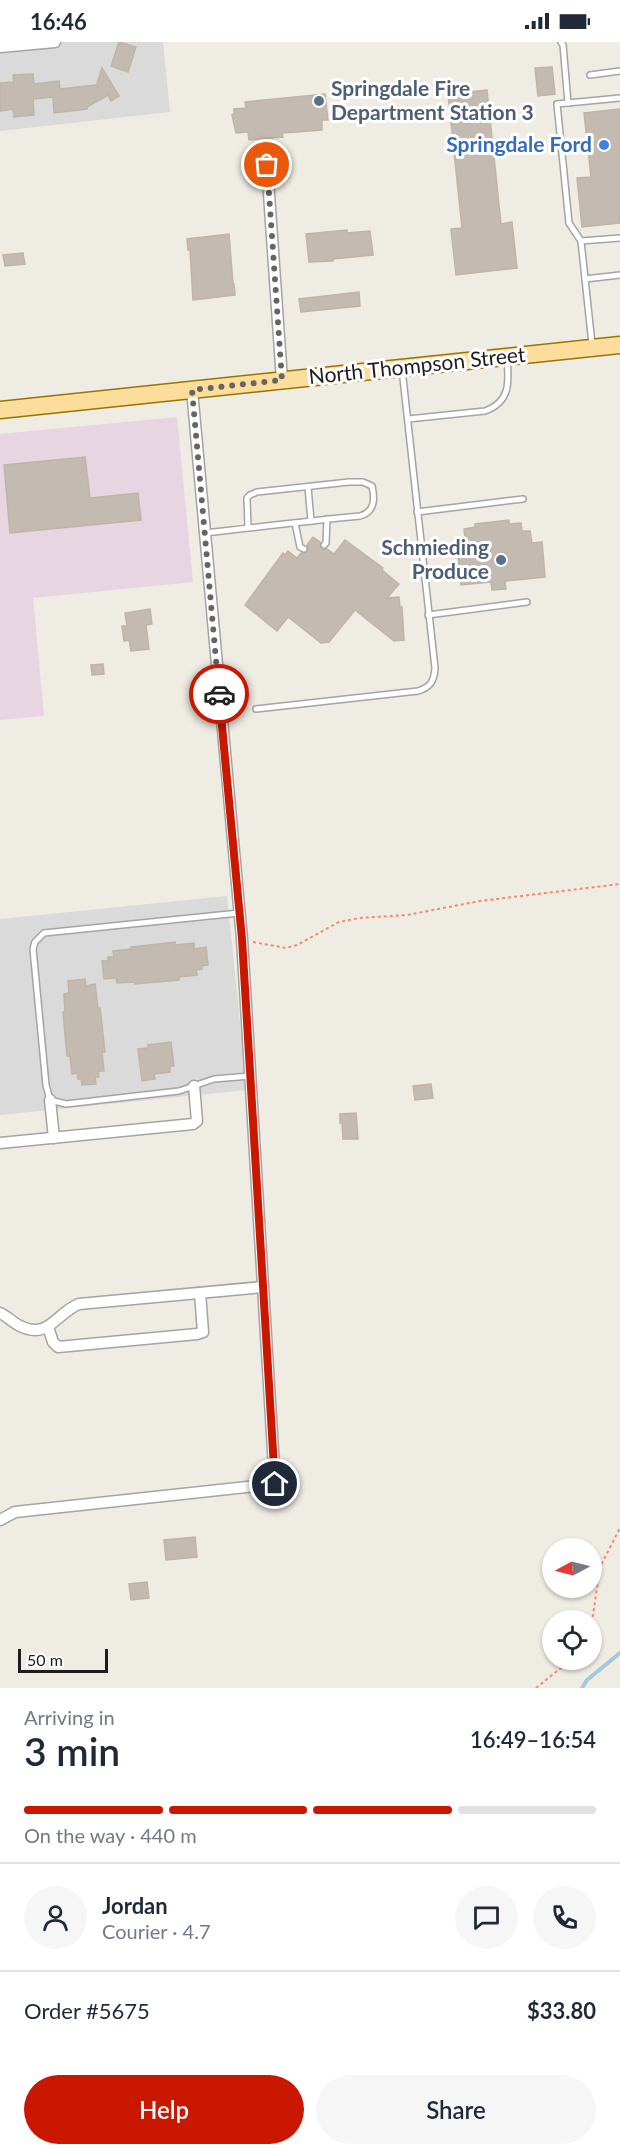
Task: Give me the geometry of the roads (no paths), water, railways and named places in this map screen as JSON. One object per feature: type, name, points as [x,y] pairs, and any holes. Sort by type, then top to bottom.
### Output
[{"type":"main road","name":"North Thompson Street","points":[[0,410],[620,345]]},
{"type":"street","points":[[0,48],[55,42]]},
{"type":"street","points":[[267,165],[282,380]]},
{"type":"street","points":[[0,1520],[15,1512],[275,1484],[242,939],[192,390]]},
{"type":"street","points":[[0,1143],[193,1124],[197,1121],[194,1086]]},
{"type":"street","points":[[50,1100],[54,1138]]},
{"type":"street","points":[[0,1313],[22,1327],[33,1330],[48,1328],[69,1308],[79,1304],[263,1287]]},
{"type":"street","points":[[48,1328],[53,1342],[58,1347],[197,1334],[203,1332],[200,1293]]},
{"type":"lane","points":[[564,43],[568,103]]},
{"type":"lane","points":[[590,75],[620,71]]},
{"type":"lane","points":[[592,348],[581,242],[569,223],[557,104],[620,98]]},
{"type":"lane","points":[[581,242],[620,238]]},
{"type":"lane","points":[[585,279],[620,275]]},
{"type":"lane","points":[[408,419],[485,411],[494,408],[505,394],[509,382],[507,356]]},
{"type":"lane","points":[[256,710],[418,692],[429,687],[434,679],[435,668],[402,368]]},
{"type":"lane","points":[[205,533],[360,516],[370,511],[374,501],[372,486],[363,482],[349,482],[250,495],[246,505],[248,528]]},
{"type":"lane","points":[[308,487],[311,521]]},
{"type":"lane","points":[[417,512],[523,499]]},
{"type":"lane","points":[[324,545],[327,519]]},
{"type":"lane","points":[[295,523],[300,547],[304,549]]},
{"type":"lane","points":[[428,615],[526,602]]},
{"type":"lane","points":[[239,913],[51,932],[39,937],[33,949],[46,1085],[50,1100],[66,1104],[179,1091],[214,1079],[250,1076]]},
{"type":"waterway","points":[[582,1688],[587,1680],[620,1653]]},
{"type":"place","name":"Springdale Fire Department Station 3","points":[[319,101]]},
{"type":"place","name":"Springdale Ford","points":[[604,145]]},
{"type":"place","name":"Schmieding Produce","points":[[501,560]]}]
